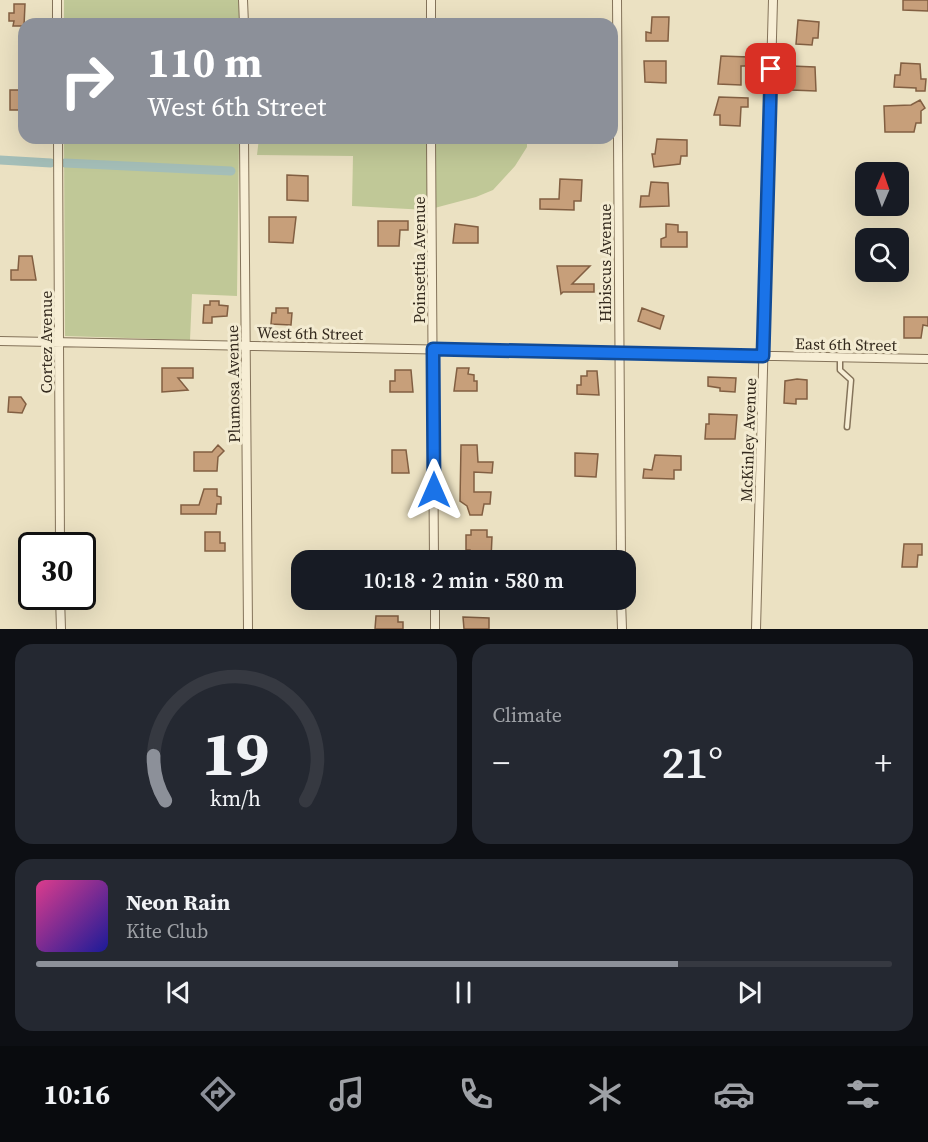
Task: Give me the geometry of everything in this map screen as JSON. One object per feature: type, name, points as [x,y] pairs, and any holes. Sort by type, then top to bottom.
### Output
[{"type":"street","points":[[57,0],[57,18]]},
{"type":"street","points":[[243,0],[243,18]]},
{"type":"street","points":[[431,0],[431,18]]},
{"type":"street","name":"Hibiscus Avenue","points":[[617,0],[617,18]]},
{"type":"street","name":"McKinley Avenue","points":[[756,629],[772,0]]},
{"type":"street","name":"Cortez Avenue","points":[[58,144],[60,532]]},
{"type":"street","name":"Plumosa Avenue","points":[[244,144],[248,629]]},
{"type":"street","name":"Poinsettia Avenue","points":[[431,144],[434,550]]},
{"type":"street","name":"Hibiscus Avenue","points":[[618,144],[621,550]]},
{"type":"street","name":"West 6th Street","points":[[0,341],[619,352]]},
{"type":"street","name":"East 6th Street","points":[[619,352],[928,359]]},
{"type":"street","points":[[60,610],[61,629]]},
{"type":"street","points":[[435,610],[435,629]]},
{"type":"street","points":[[621,610],[622,629]]},
{"type":"lane","points":[[840,357],[840,370],[851,380],[847,427]]},
{"type":"green space","points":[[64,0],[242,0],[241,18],[64,18]]},
{"type":"green space","points":[[64,144],[239,144],[237,296],[192,294],[190,340],[65,336]]},
{"type":"green space","points":[[258,144],[527,144],[515,166],[493,190],[427,210],[352,206],[353,156],[257,155]]},
{"type":"building","points":[[903,0],[928,0],[928,11],[903,10]]},
{"type":"building","points":[[14,4],[25,4],[24,18],[18,18],[18,26],[13,26],[14,21],[9,21],[9,13],[14,13]]},
{"type":"building","points":[[652,17],[669,17],[668,41],[646,41],[646,32],[651,33]]},
{"type":"building","points":[[798,20],[819,22],[818,38],[813,38],[812,45],[796,44]]},
{"type":"building","points":[[721,56],[749,57],[749,66],[741,66],[741,85],[718,84]]},
{"type":"building","points":[[644,61],[666,61],[666,83],[645,82]]},
{"type":"building","points":[[901,63],[920,64],[921,79],[926,79],[925,91],[916,91],[916,88],[894,87],[895,75],[900,75]]},
{"type":"building","points":[[791,66],[815,67],[816,91],[791,90]]},
{"type":"building","points":[[10,90],[18,90],[18,110],[10,110]]},
{"type":"building","points":[[719,97],[748,98],[748,107],[741,107],[740,126],[720,125],[720,115],[714,115]]},
{"type":"building","points":[[920,100],[925,108],[921,111],[921,123],[916,123],[914,132],[885,132],[884,106],[911,105]]},
{"type":"building","points":[[657,139],[687,140],[687,156],[681,156],[680,164],[654,167],[652,154],[655,154]]},
{"type":"building","points":[[287,175],[308,176],[308,201],[287,200]]},
{"type":"building","points":[[560,179],[582,180],[581,201],[574,201],[574,210],[540,209],[540,199],[559,199]]},
{"type":"building","points":[[651,182],[668,183],[669,206],[640,207],[641,196],[649,196]]},
{"type":"building","points":[[269,217],[296,217],[293,243],[269,242]]},
{"type":"building","points":[[378,221],[408,221],[408,230],[400,230],[399,246],[378,246]]},
{"type":"building","points":[[455,224],[478,227],[478,243],[453,243]]},
{"type":"building","points":[[666,224],[678,225],[678,232],[687,232],[687,247],[661,247],[661,239],[666,237]]},
{"type":"building","points":[[19,256],[32,256],[36,280],[11,280],[11,270],[18,270]]},
{"type":"building","points":[[557,266],[590,266],[572,284],[594,284],[594,292],[563,292],[561,294]]},
{"type":"building","points":[[210,301],[219,301],[219,305],[228,306],[227,316],[212,317],[212,323],[203,323],[204,305],[210,305]]},
{"type":"building","points":[[276,308],[288,308],[288,313],[292,313],[291,325],[271,324],[272,313],[276,313]]},
{"type":"building","points":[[642,308],[664,316],[660,329],[638,321]]},
{"type":"building","points":[[904,317],[928,317],[928,326],[923,325],[921,338],[904,338]]},
{"type":"building","points":[[162,368],[193,368],[193,378],[178,378],[188,390],[162,392]]},
{"type":"building","points":[[457,368],[469,368],[468,374],[474,375],[474,381],[477,381],[477,391],[454,391]]},
{"type":"building","points":[[395,370],[411,370],[413,392],[390,392],[390,381],[395,381]]},
{"type":"building","points":[[587,371],[597,371],[599,395],[577,394],[577,385],[581,385],[581,376],[587,376]]},
{"type":"building","points":[[708,377],[736,378],[735,392],[720,391],[720,388],[708,386]]},
{"type":"building","points":[[807,380],[807,399],[796,399],[796,404],[784,403],[785,381]]},
{"type":"building","points":[[9,397],[21,397],[26,404],[22,413],[8,412]]},
{"type":"building","points":[[709,414],[737,415],[735,439],[705,439]]},
{"type":"building","points":[[218,445],[224,451],[218,457],[217,471],[194,471],[194,452],[212,452]]},
{"type":"building","points":[[461,445],[477,445],[478,462],[493,462],[492,473],[474,472],[474,492],[491,492],[490,504],[484,504],[482,515],[470,515],[467,506],[460,501]]},
{"type":"building","points":[[392,450],[406,450],[409,473],[392,473]]},
{"type":"building","points":[[575,453],[598,454],[596,477],[575,476]]},
{"type":"building","points":[[655,455],[681,456],[681,470],[674,470],[674,479],[643,478],[644,469],[652,470]]},
{"type":"building","points":[[204,489],[217,489],[217,496],[221,497],[221,504],[217,504],[216,514],[181,514],[181,505],[199,505]]},
{"type":"building","points":[[471,530],[487,530],[487,537],[492,537],[491,550],[466,550],[466,535],[471,535]]},
{"type":"building","points":[[205,532],[220,532],[220,543],[225,543],[225,551],[205,551]]},
{"type":"building","points":[[904,544],[922,544],[922,555],[918,555],[917,567],[902,567]]},
{"type":"building","points":[[376,616],[398,616],[398,622],[403,622],[403,629],[375,629]]},
{"type":"building","points":[[463,617],[489,618],[489,629],[464,629]]},
{"type":"waterway","points":[[0,160],[51,163]]},
{"type":"waterway","points":[[65,163],[231,171]]},
{"type":"route","points":[[434,490],[433,349],[763,356],[771,69]]}]
